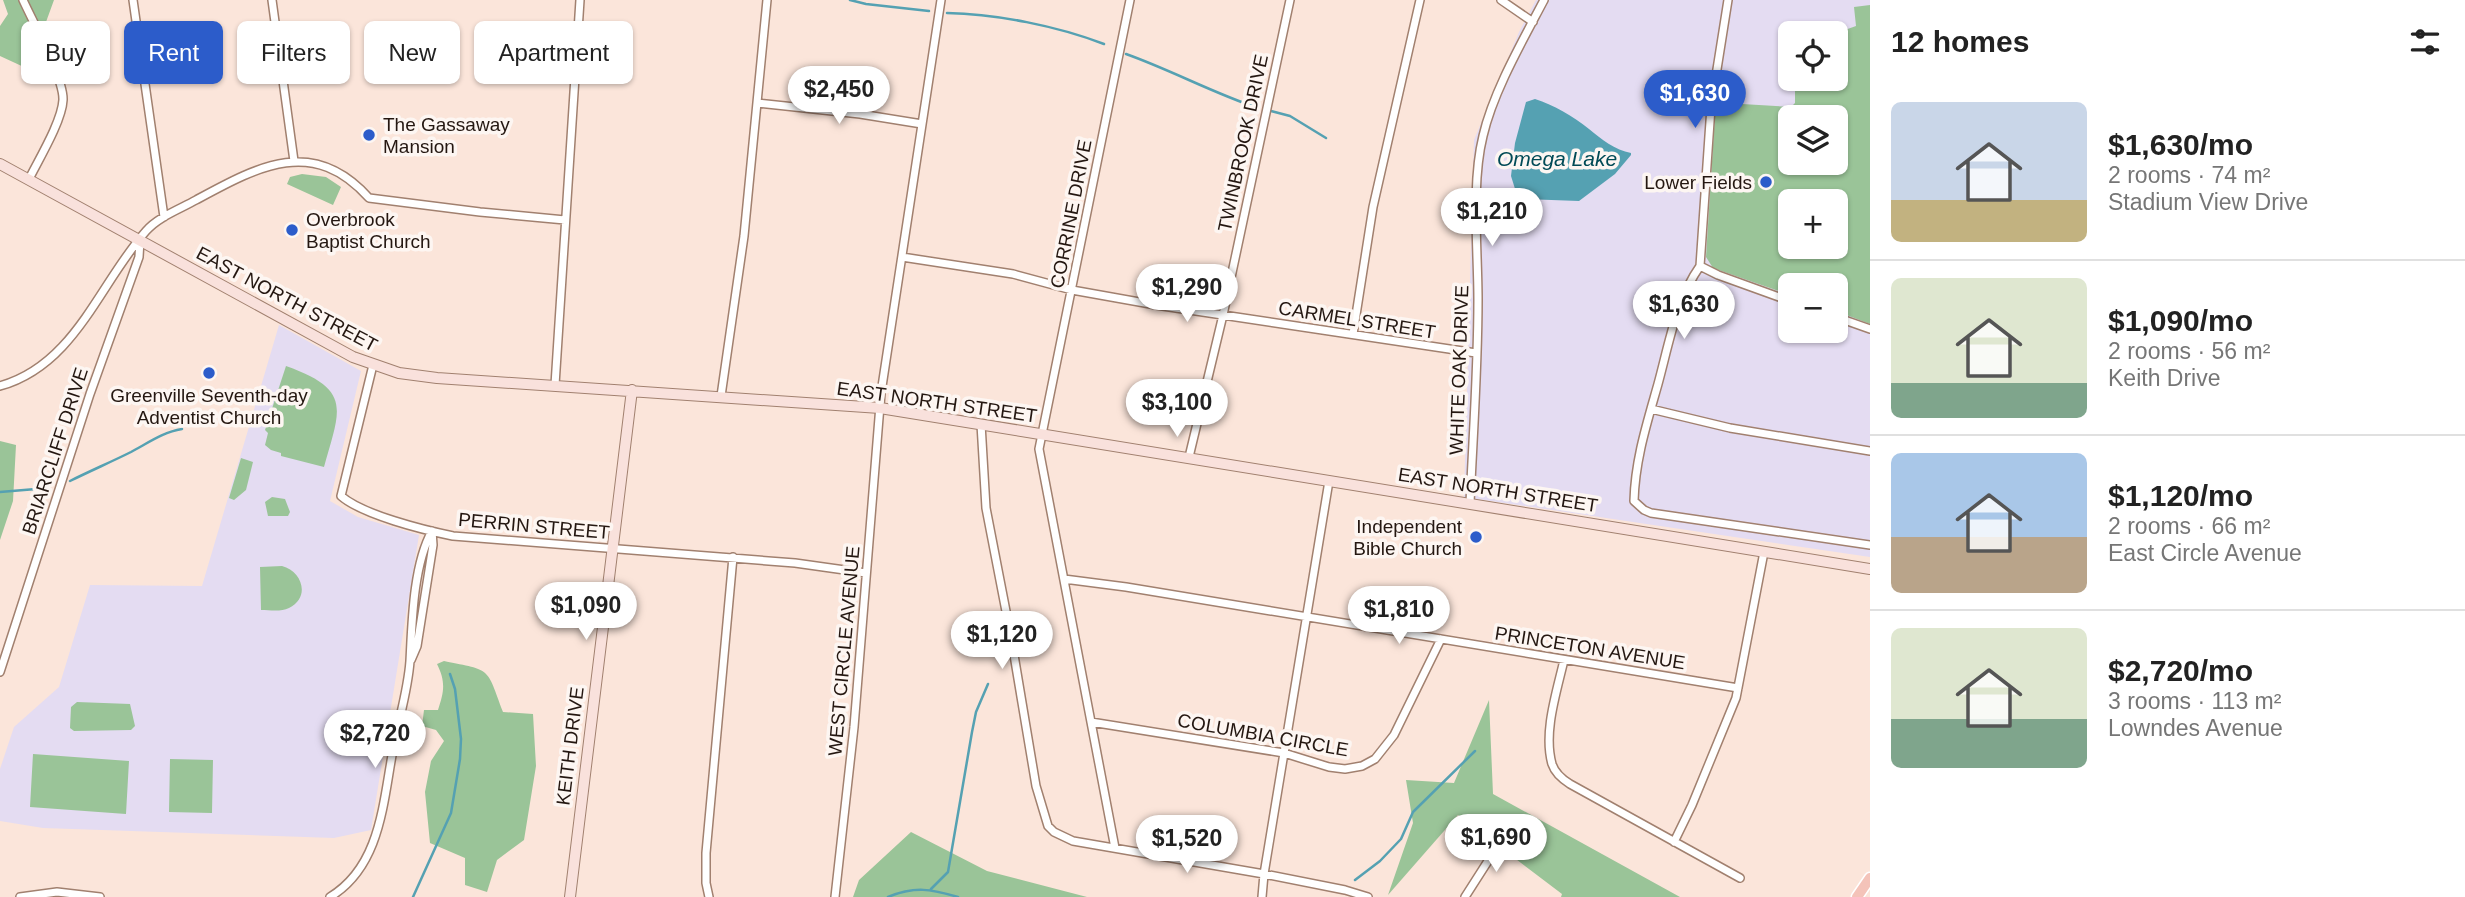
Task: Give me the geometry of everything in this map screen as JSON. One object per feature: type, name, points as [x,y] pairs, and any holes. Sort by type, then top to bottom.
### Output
[{"type":"main road","name":"EAST NORTH STREET","points":[[0,164],[319,339],[373,365],[410,375],[880,408],[1870,569]]},
{"type":"main road","name":"KEITH DRIVE","points":[[570,897],[632,390]]},
{"type":"main road","points":[[1857,897],[1870,878]]},
{"type":"street","points":[[23,0],[60,84],[63,99],[61,113],[29,179]]},
{"type":"street","points":[[133,0],[164,217]]},
{"type":"street","points":[[272,0],[294,161]]},
{"type":"street","points":[[555,385],[580,0]]},
{"type":"street","points":[[721,396],[744,236],[767,0]]},
{"type":"street","name":"WEST CIRCLE AVENUE","points":[[835,897],[852,740],[880,408],[941,0]]},
{"type":"street","name":"CORRINE DRIVE","points":[[1115,848],[1039,441],[1043,435],[1130,0]]},
{"type":"street","name":"TWINBROOK DRIVE","points":[[1189,457],[1223,315],[1290,0]]},
{"type":"street","points":[[1353,334],[1373,207],[1419,0]]},
{"type":"street","points":[[1501,0],[1533,22]]},
{"type":"street","name":"WHITE OAK DRIVE","points":[[1469,503],[1476,353],[1480,148],[1497,97],[1544,0]]},
{"type":"street","points":[[1728,0],[1712,107],[1700,265],[1676,314],[1641,442],[1634,501],[1644,510],[1870,545]]},
{"type":"street","points":[[758,103],[922,124]]},
{"type":"street","points":[[0,386],[29,375],[67,342],[149,227],[248,174],[294,161],[316,163],[350,181],[369,198],[565,220]]},
{"type":"street","name":"BRIARCLIFF DRIVE","points":[[0,672],[90,394],[139,257],[139,240]]},
{"type":"street","name":"CARMEL STREET","points":[[902,257],[1013,274],[1072,290],[1476,353]]},
{"type":"street","points":[[1700,265],[1718,275],[1778,297]]},
{"type":"street","points":[[1848,321],[1870,329]]},
{"type":"street","name":"PERRIN STREET","points":[[373,365],[341,496],[355,506],[453,536],[733,557],[866,573]]},
{"type":"street","points":[[1651,409],[1730,428],[1870,451]]},
{"type":"street","points":[[981,424],[986,508],[1036,786],[1043,816],[1054,832],[1067,839],[1264,874],[1368,897]]},
{"type":"street","points":[[1262,897],[1329,481]]},
{"type":"street","points":[[330,897],[341,890],[362,863],[379,828],[410,660],[414,599],[425,544],[432,531]]},
{"type":"street","points":[[410,660],[417,646],[433,545],[432,531]]},
{"type":"street","points":[[1674,842],[1717,746],[1738,688],[1764,552]]},
{"type":"street","points":[[709,897],[706,853],[733,557]]},
{"type":"street","name":"PRINCETON AVENUE","points":[[1064,579],[1738,688]]},
{"type":"street","name":"COLUMBIA CIRCLE","points":[[1091,722],[1284,753],[1329,767],[1345,769],[1362,766],[1375,759],[1394,735],[1441,639]]},
{"type":"street","points":[[1563,660],[1551,726],[1552,763],[1562,779],[1740,877]]},
{"type":"street","points":[[1465,897],[1504,836]]},
{"type":"street","points":[[20,897],[57,892],[100,897]]},
{"type":"shaded area","points":[[1536,0],[1870,0],[1870,557],[1464,497],[1474,140],[1519,32]]},
{"type":"shaded area","points":[[279,325],[361,371],[330,501],[358,517],[419,535],[371,830],[334,838],[43,828],[0,821],[0,769],[14,727],[59,687],[90,585],[202,586]]},
{"type":"green space","points":[[3,0],[54,0],[46,21],[21,21],[21,66],[0,56],[0,26],[8,14]]},
{"type":"green space","points":[[1870,5],[1870,324],[1848,316],[1848,273],[1778,273],[1778,291],[1713,268],[1706,257],[1715,114],[1724,115],[1725,103],[1778,106],[1778,175],[1848,175],[1848,105],[1793,105],[1795,91],[1848,91],[1848,29],[1856,26],[1854,7]]},
{"type":"green space","points":[[302,174],[326,177],[341,187],[333,205],[287,184],[290,177]]},
{"type":"green space","points":[[286,366],[308,375],[332,393],[337,416],[324,467],[281,456],[281,453],[265,445],[268,433],[265,430]]},
{"type":"green space","points":[[0,441],[16,445],[13,501],[0,540]]},
{"type":"green space","points":[[241,458],[253,462],[246,490],[234,500],[229,498]]},
{"type":"green space","points":[[272,497],[285,499],[290,512],[288,516],[268,516],[265,502]]},
{"type":"green space","points":[[282,566],[295,573],[299,579],[302,591],[300,598],[286,609],[261,610],[260,567]]},
{"type":"green space","points":[[444,661],[479,669],[485,673],[490,678],[503,712],[533,714],[536,766],[524,840],[497,860],[487,892],[465,885],[465,858],[430,843],[425,792],[431,761],[444,741],[436,730],[422,726],[424,710],[438,710],[443,687],[437,664]]},
{"type":"green space","points":[[1489,700],[1493,794],[1680,897],[1561,897],[1562,894],[1458,815],[1388,895],[1413,823],[1406,780],[1454,783]]},
{"type":"green space","points":[[77,702],[130,704],[135,726],[131,730],[74,731],[70,728],[71,707]]},
{"type":"green space","points":[[33,754],[129,761],[126,814],[30,807]]},
{"type":"green space","points":[[170,759],[213,760],[212,813],[169,812]]},
{"type":"green space","points":[[911,832],[987,871],[1087,897],[853,897],[859,880]]},
{"type":"water","name":"Omega Lake","points":[[1535,99],[1563,111],[1608,144],[1631,155],[1615,174],[1579,201],[1524,199],[1516,192],[1511,176],[1515,143],[1526,102]]},
{"type":"waterway","points":[[850,0],[929,11]]},
{"type":"waterway","points":[[947,13],[1027,22],[1104,44]]},
{"type":"waterway","points":[[1126,54],[1258,108]]},
{"type":"waterway","points":[[1271,111],[1290,116],[1326,138]]},
{"type":"waterway","points":[[70,481],[162,435],[182,429]]},
{"type":"waterway","points":[[0,492],[48,488]]},
{"type":"waterway","points":[[413,897],[451,813],[460,759],[461,739],[455,689],[450,674]]},
{"type":"waterway","points":[[931,889],[948,872],[976,712],[988,684]]},
{"type":"waterway","points":[[1355,880],[1380,861],[1401,839],[1413,812],[1475,751]]},
{"type":"waterway","points":[[888,897],[907,891],[923,890],[958,897]]},
{"type":"place","name":"The Gassaway Mansion","points":[[369,135]]},
{"type":"place","name":"Lower Fields","points":[[1766,182]]},
{"type":"place","name":"Overbrook Baptist Church","points":[[292,230]]},
{"type":"place","name":"Greenville Seventh-day Adventist Church","points":[[209,373]]},
{"type":"place","name":"Independent Bible Church","points":[[1476,537]]}]
